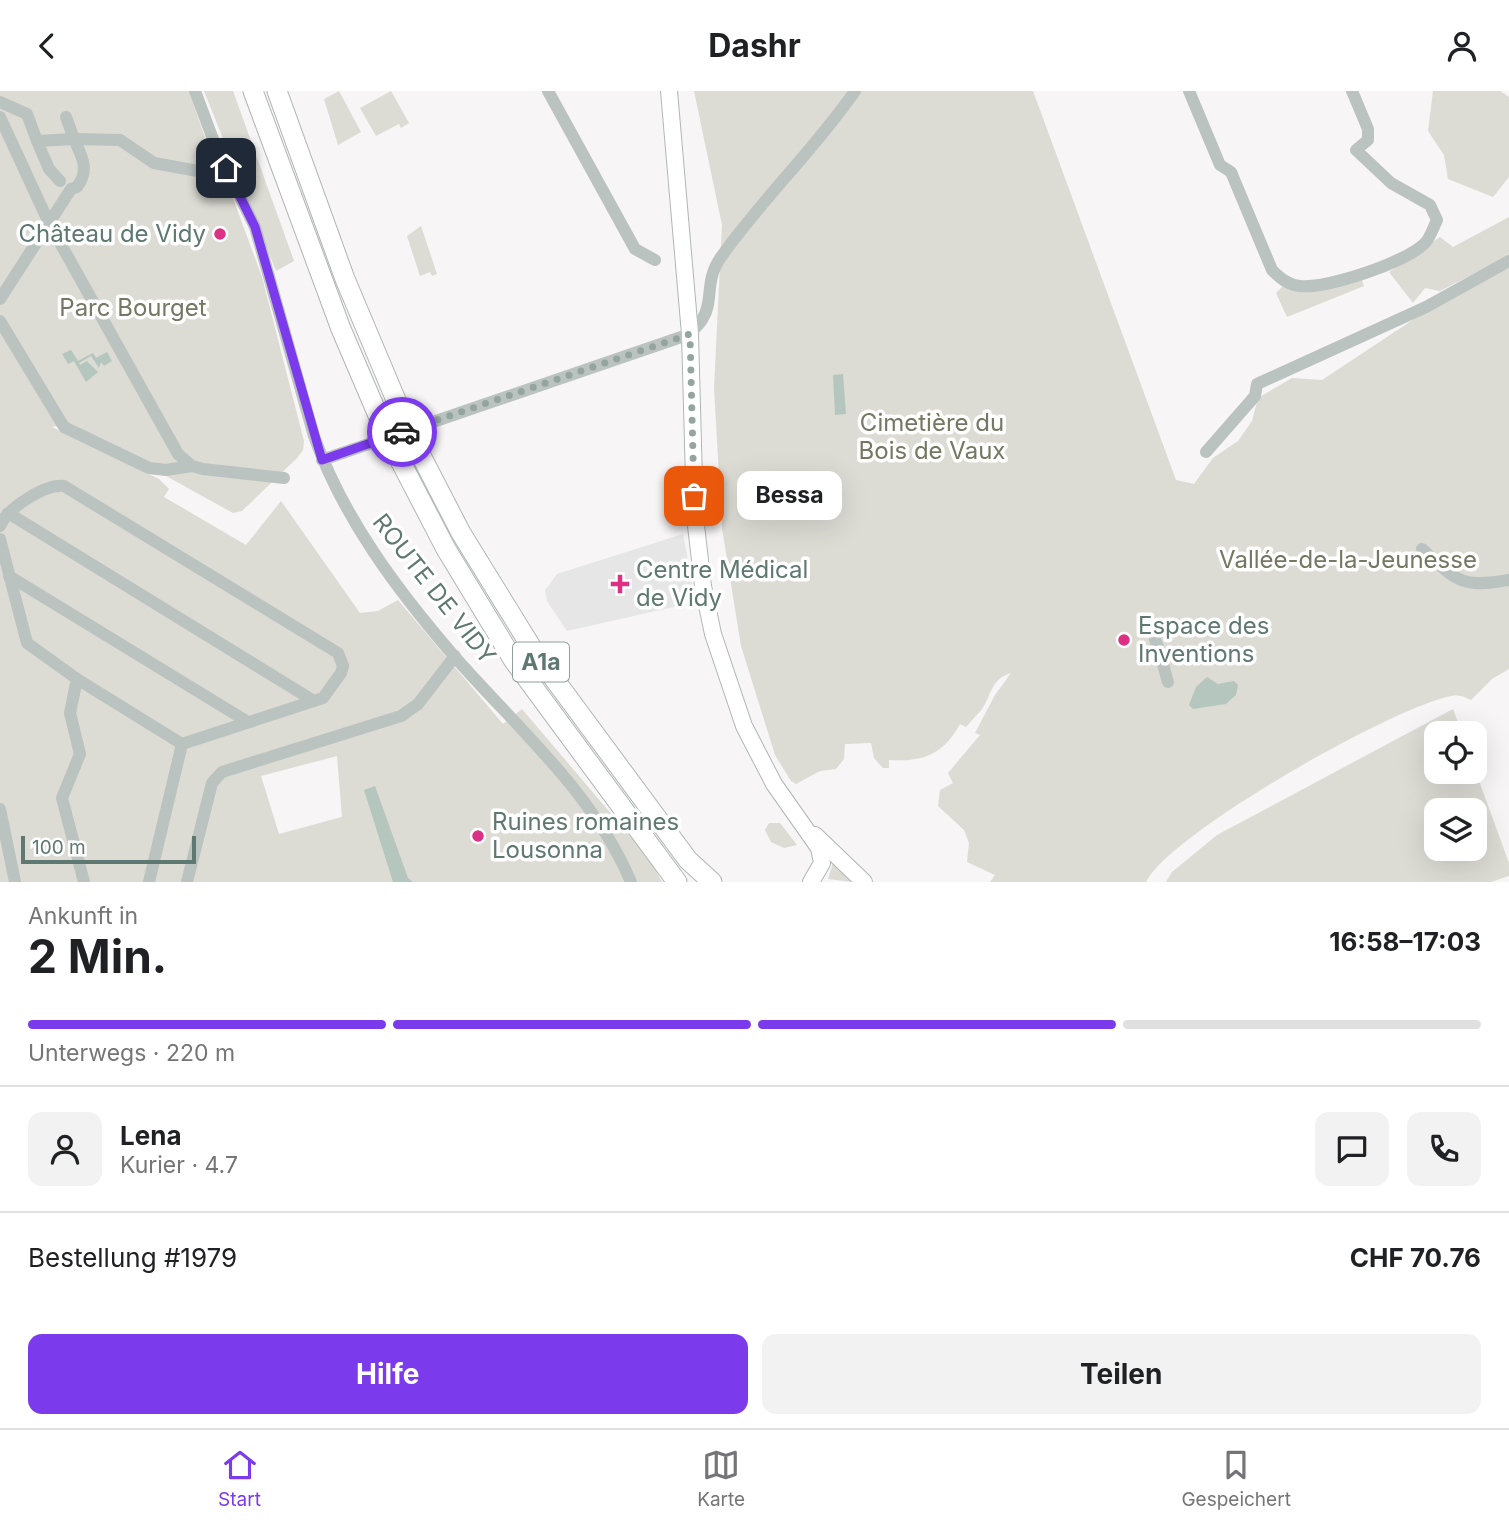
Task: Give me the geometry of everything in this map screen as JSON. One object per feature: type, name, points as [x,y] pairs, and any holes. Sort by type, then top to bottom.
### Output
[{"type":"highway","name":"A1a","points":[[254,91],[341,329],[393,447],[446,549],[494,630],[557,722],[677,882]]},
{"type":"highway","name":"A1a","points":[[277,91],[345,279],[404,419],[468,544],[535,653],[688,860],[712,882]]},
{"type":"main road","points":[[669,91],[690,334],[695,517],[701,575],[713,634],[744,726],[774,784],[809,830],[819,848],[822,863],[811,882]]},
{"type":"main road","points":[[809,830],[864,882]]},
{"type":"street","name":"ROUTE DE VIDY","points":[[195,91],[217,150],[255,227],[322,460],[356,525],[402,591],[455,656],[572,786],[617,849],[631,882]]},
{"type":"street","points":[[548,91],[635,249],[655,260]]},
{"type":"street","points":[[322,460],[690,334],[704,317],[708,305],[708,286],[720,259],[825,133],[855,91]]},
{"type":"street","points":[[1189,91],[1220,165],[1231,172],[1272,270],[1282,281],[1301,286],[1347,279],[1406,257],[1426,243],[1437,220],[1430,205],[1391,183],[1356,150],[1368,140],[1368,128],[1352,91]]},
{"type":"street","points":[[0,102],[27,114],[49,169],[64,184]]},
{"type":"street","points":[[0,117],[49,223],[128,371],[178,454],[192,466]]},
{"type":"street","points":[[64,184],[80,182],[86,167],[66,117]]},
{"type":"street","points":[[37,141],[120,140],[154,163],[233,181]]},
{"type":"street","points":[[0,299],[49,223],[64,184]]},
{"type":"street","points":[[1206,452],[1255,396],[1257,383],[1426,307],[1509,261]]},
{"type":"street","points":[[0,321],[64,426],[149,468],[166,470],[192,466],[284,478]]},
{"type":"street","points":[[0,526],[8,513],[50,487],[64,486],[338,653],[344,666],[330,692],[314,701],[183,744]]},
{"type":"street","points":[[8,513],[314,701]]},
{"type":"street","points":[[0,539],[29,646],[183,744]]},
{"type":"street","points":[[1422,549],[1458,581],[1488,584],[1509,580]]},
{"type":"street","points":[[9,576],[248,722]]},
{"type":"street","points":[[1155,640],[1164,659],[1168,682]]},
{"type":"street","points":[[187,882],[212,783],[222,772],[401,716],[418,703],[455,656]]},
{"type":"street","points":[[77,679],[70,713],[80,754],[62,798],[83,882]]},
{"type":"street","points":[[149,882],[183,744]]},
{"type":"street","points":[[0,809],[15,882]]},
{"type":"shaded area","points":[[71,350],[78,361],[93,353],[96,358],[107,352],[112,361],[104,366],[101,362],[99,368],[91,356],[79,363],[80,365],[87,361],[98,372],[86,382],[74,361],[68,364],[62,354]]},
{"type":"shaded area","points":[[843,374],[846,414],[835,415],[833,375]]},
{"type":"shaded area","name":"Centre Médical de Vidy","points":[[683,534],[696,602],[567,631],[547,601],[545,590],[557,574]]},
{"type":"shaded area","points":[[1207,677],[1218,684],[1234,681],[1238,685],[1236,695],[1226,704],[1193,709],[1189,705],[1196,687]]},
{"type":"shaded area","points":[[375,786],[408,878],[413,882],[393,882],[364,790]]},
{"type":"green space","name":"Parc Bourget","points":[[0,91],[189,91],[215,167],[234,201],[262,277],[304,441],[303,450],[242,511],[233,513],[70,423],[52,427],[159,479],[169,489],[164,497],[246,545],[281,501],[360,613],[378,611],[398,600],[503,724],[522,709],[647,856],[662,882],[0,882]],"holes":[[[337,756],[342,817],[279,834],[261,776]]]},
{"type":"green space","points":[[204,91],[233,91],[294,261],[276,271]]},
{"type":"green space","points":[[339,91],[361,132],[338,145],[324,99]]},
{"type":"green space","points":[[391,91],[409,123],[401,128],[399,124],[376,136],[360,108]]},
{"type":"green space","points":[[694,91],[1033,91],[1176,480],[1194,484],[1213,458],[1238,441],[1252,421],[1258,398],[1292,378],[1322,380],[1464,286],[1485,268],[1440,291],[1425,288],[1413,303],[1389,272],[1440,237],[1453,247],[1509,217],[1509,669],[1492,679],[1471,700],[1454,695],[1422,705],[1335,747],[1286,775],[1196,834],[1164,860],[1146,882],[990,882],[995,875],[967,862],[969,843],[964,830],[938,806],[940,790],[953,783],[948,773],[980,735],[975,733],[995,695],[1011,673],[999,679],[982,709],[966,727],[960,724],[947,743],[931,754],[912,760],[889,760],[889,768],[883,768],[874,758],[871,743],[845,744],[844,759],[836,769],[820,771],[796,784],[791,781],[775,755],[741,646],[722,528],[714,388],[722,225]]},
{"type":"green space","points":[[1433,91],[1500,91],[1509,97],[1509,177],[1493,197],[1448,179],[1444,155],[1428,131]]},
{"type":"green space","points":[[421,226],[437,274],[432,276],[430,272],[420,276],[407,236]]},
{"type":"green space","points":[[1361,277],[1364,286],[1287,317],[1276,293],[1284,285]]},
{"type":"green space","points":[[1453,709],[1458,721],[1431,721]]},
{"type":"green space","points":[[1424,724],[1424,784],[1480,784],[1485,798],[1424,798],[1424,861],[1487,861],[1487,803],[1509,863],[1509,876],[1491,882],[1166,882],[1172,872],[1217,835]]},
{"type":"green space","points":[[769,823],[780,823],[797,845],[784,848],[771,842],[765,830]]},
{"type":"green space","points":[[834,859],[853,881],[852,882],[828,879]]},
{"type":"way so far","points":[[402,432],[690,334],[694,496]]},
{"type":"place","name":"Château de Vidy","points":[[220,234]]},
{"type":"place","name":"Bessa","points":[[694,496]]},
{"type":"place","name":"Centre Médical de Vidy","points":[[620,584]]},
{"type":"place","name":"Espace des Inventions","points":[[1124,640]]},
{"type":"place","name":"Ruines romaines Lousonna","points":[[478,836]]},
{"type":"route","points":[[226,168],[255,227],[299,388],[322,460],[402,432]]},
{"type":"park label","name":"Cimetière du Bois de Vaux","points":[[932,437]]},
{"type":"park label","name":"Vallée-de-la-Jeunesse","points":[[1348,560]]}]
